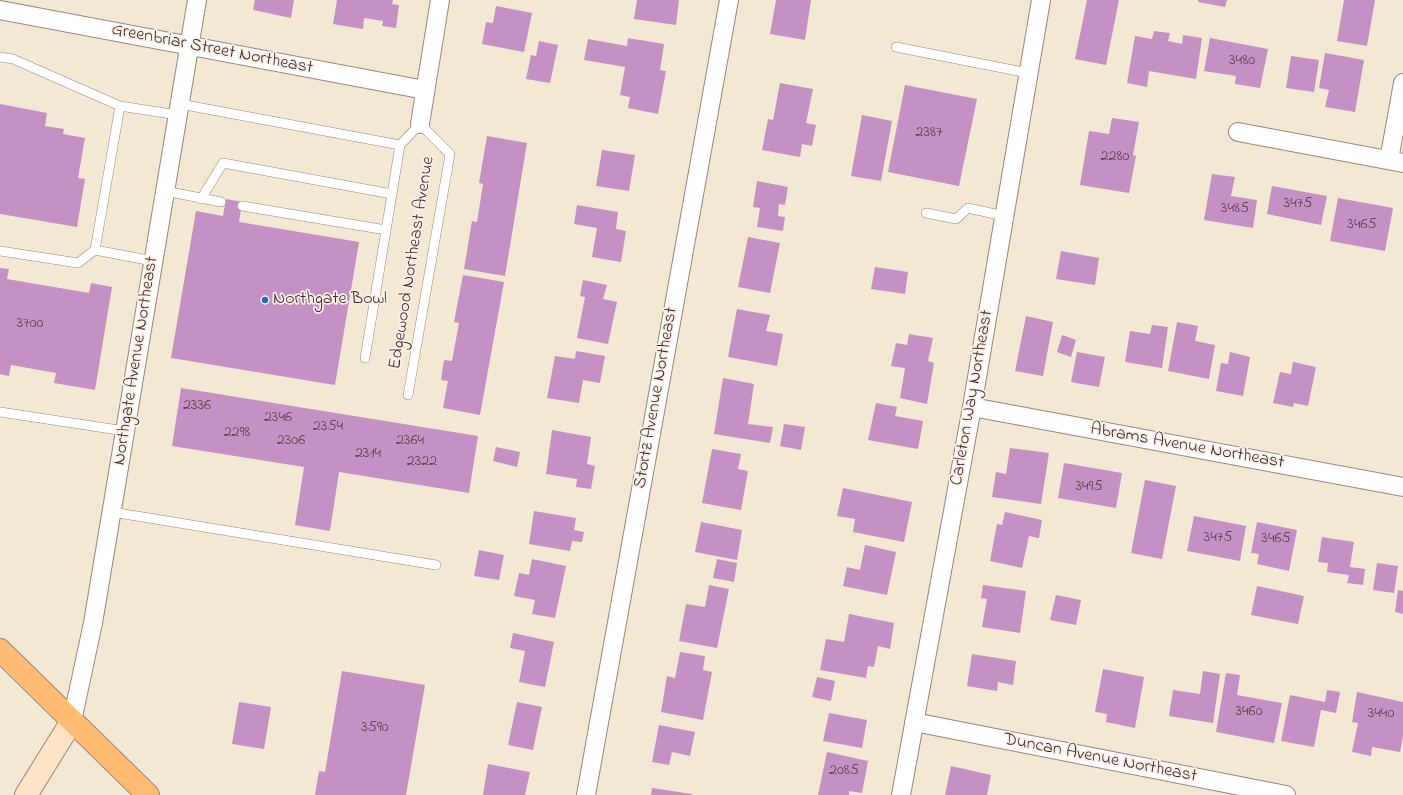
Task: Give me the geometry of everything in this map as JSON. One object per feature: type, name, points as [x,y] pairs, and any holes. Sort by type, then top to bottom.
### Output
[{"type":"main road","points":[[0,650],[148,795]]},
{"type":"street","name":"Northgate Avenue Northeast","points":[[72,721],[93,623],[197,0]]},
{"type":"street","points":[[420,124],[440,0]]},
{"type":"street","name":"Stortz Avenue Northeast","points":[[586,795],[729,0]]},
{"type":"street","name":"Carleton Way Northeast","points":[[901,795],[972,407],[1041,0]]},
{"type":"street","name":"Greenbriar Street Northeast","points":[[0,10],[425,90]]},
{"type":"street","points":[[1238,132],[1396,161],[1403,83]]},
{"type":"street","name":"Abrams Avenue Northeast","points":[[972,407],[1403,487]]},
{"type":"street","points":[[26,795],[72,721]]},
{"type":"street","name":"Duncan Avenue Northeast","points":[[914,722],[1286,795]]},
{"type":"lane","points":[[896,47],[1028,73]]},
{"type":"lane","points":[[0,57],[13,59],[120,106],[179,109],[400,145]]},
{"type":"lane","points":[[0,251],[78,263],[95,250],[120,106]]},
{"type":"lane","points":[[365,358],[400,145],[420,124]]},
{"type":"lane","name":"Edgewood Northeast Avenue","points":[[408,395],[450,154],[420,124]]},
{"type":"lane","points":[[201,199],[223,163],[392,194]]},
{"type":"lane","points":[[165,191],[221,202]]},
{"type":"lane","points":[[242,206],[386,230]]},
{"type":"lane","points":[[926,213],[956,219],[968,208],[1004,216]]},
{"type":"lane","points":[[95,250],[153,261]]},
{"type":"lane","points":[[0,412],[125,431]]},
{"type":"lane","points":[[112,512],[436,565]]},
{"type":"building","points":[[255,0],[294,0],[291,18],[253,10]]},
{"type":"building","points":[[337,0],[393,0],[392,4],[399,5],[396,28],[382,26],[383,21],[364,18],[363,29],[333,24]]},
{"type":"building","points":[[637,0],[679,0],[676,25],[634,19]]},
{"type":"building","points":[[776,0],[811,0],[805,40],[770,34]]},
{"type":"building","points":[[1087,0],[1119,0],[1106,65],[1075,59]]},
{"type":"building","points":[[1198,0],[1227,0],[1225,7],[1198,2]]},
{"type":"building","points":[[1344,0],[1375,0],[1367,46],[1337,41]]},
{"type":"building","points":[[496,6],[532,13],[524,52],[482,44],[486,22],[493,23]]},
{"type":"building","points":[[1154,31],[1170,33],[1168,41],[1182,44],[1183,35],[1202,38],[1196,79],[1149,71],[1147,87],[1127,83],[1135,36],[1152,39]]},
{"type":"building","points":[[628,38],[664,44],[660,70],[666,71],[658,114],[628,108],[630,97],[620,95],[625,67],[584,60],[588,39],[627,46]]},
{"type":"building","points":[[1210,38],[1268,49],[1260,88],[1235,84],[1236,76],[1204,71]]},
{"type":"building","points":[[539,41],[558,45],[550,83],[526,79],[531,55],[536,56]]},
{"type":"building","points":[[1325,53],[1364,60],[1355,112],[1325,107],[1329,90],[1319,88]]},
{"type":"building","points":[[1291,56],[1319,60],[1314,92],[1286,88]]},
{"type":"building","points":[[780,83],[813,89],[806,123],[816,125],[812,146],[802,144],[800,157],[762,150],[768,119],[773,120]]},
{"type":"building","points":[[905,85],[977,99],[959,186],[888,172]]},
{"type":"building","points":[[0,104],[47,113],[45,126],[64,129],[63,134],[85,138],[78,178],[85,179],[77,227],[0,214]]},
{"type":"building","points":[[862,115],[892,121],[881,181],[851,176]]},
{"type":"building","points":[[1112,118],[1139,122],[1133,155],[1136,156],[1129,193],[1080,185],[1089,131],[1109,134]]},
{"type":"building","points":[[487,136],[527,143],[505,276],[464,269],[472,221],[477,222],[483,184],[479,183]]},
{"type":"building","points":[[602,150],[635,155],[629,191],[596,186]]},
{"type":"building","points":[[1212,174],[1235,177],[1231,196],[1257,200],[1253,228],[1204,220]]},
{"type":"building","points":[[757,181],[788,187],[785,205],[779,204],[778,216],[785,217],[783,231],[757,227],[760,208],[753,207]]},
{"type":"building","points":[[1272,186],[1327,196],[1321,225],[1267,214]]},
{"type":"building","points":[[1338,198],[1393,208],[1385,251],[1330,241]]},
{"type":"building","name":"Northgate Bowl","points":[[226,199],[242,202],[239,222],[359,242],[335,385],[171,358],[196,211],[223,216]]},
{"type":"building","points":[[577,205],[618,212],[616,229],[626,231],[621,262],[592,257],[597,228],[574,224]]},
{"type":"building","points":[[748,237],[780,243],[770,293],[738,287]]},
{"type":"building","points":[[1061,251],[1099,258],[1095,285],[1056,279]]},
{"type":"building","points":[[875,267],[908,272],[905,294],[871,289]]},
{"type":"building","points":[[0,268],[9,269],[7,279],[89,293],[91,283],[112,287],[95,390],[54,383],[56,373],[11,365],[9,376],[0,374]]},
{"type":"building","points":[[463,275],[504,282],[480,415],[443,408],[448,381],[441,380],[444,360],[452,361],[459,323],[454,322]]},
{"type":"building","points":[[583,280],[607,285],[603,299],[617,302],[608,344],[577,338],[585,297],[580,296]]},
{"type":"building","points":[[737,309],[770,315],[766,331],[783,334],[777,366],[728,357]]},
{"type":"building","points":[[1026,316],[1053,322],[1043,376],[1015,371]]},
{"type":"building","points":[[1177,322],[1198,326],[1195,341],[1215,345],[1209,379],[1168,371]]},
{"type":"building","points":[[1152,325],[1168,327],[1162,368],[1125,362],[1130,331],[1150,334]]},
{"type":"building","points":[[909,334],[933,338],[928,361],[934,363],[927,404],[900,398],[905,368],[891,366],[896,343],[907,345]]},
{"type":"building","points":[[1062,335],[1076,340],[1071,357],[1057,352]]},
{"type":"building","points":[[576,351],[605,356],[600,383],[583,380],[579,403],[547,398],[555,356],[575,359]]},
{"type":"building","points":[[1077,352],[1105,357],[1099,387],[1071,382]]},
{"type":"building","points":[[1230,352],[1250,357],[1243,396],[1216,391],[1221,363],[1228,364]]},
{"type":"building","points":[[1293,362],[1316,367],[1308,406],[1294,403],[1293,407],[1273,403],[1280,372],[1291,374]]},
{"type":"building","points":[[723,378],[754,384],[748,424],[773,427],[770,443],[714,434]]},
{"type":"building","points":[[181,388],[478,436],[469,493],[339,472],[330,531],[295,525],[304,467],[172,446]]},
{"type":"building","points":[[876,403],[897,407],[895,416],[923,421],[918,449],[868,440]]},
{"type":"building","points":[[784,424],[805,427],[801,450],[780,446]]},
{"type":"building","points":[[552,430],[591,437],[587,464],[595,466],[591,489],[576,487],[577,479],[546,474]]},
{"type":"building","points":[[496,447],[520,452],[517,467],[493,461]]},
{"type":"building","points":[[1010,448],[1049,453],[1041,504],[992,497],[996,472],[1006,474]]},
{"type":"building","points":[[712,449],[741,454],[738,469],[748,471],[741,510],[702,503]]},
{"type":"building","points":[[1064,463],[1122,473],[1116,508],[1058,498]]},
{"type":"building","points":[[1145,480],[1176,486],[1162,559],[1131,553]]},
{"type":"building","points":[[843,488],[912,502],[904,542],[853,532],[855,519],[837,516]]},
{"type":"building","points":[[534,511],[576,518],[574,530],[584,532],[582,542],[572,541],[570,551],[529,544]]},
{"type":"building","points":[[1005,512],[1042,520],[1039,538],[1029,536],[1022,568],[990,561],[997,524],[1002,525]]},
{"type":"building","points":[[1194,516],[1246,526],[1240,561],[1187,551]]},
{"type":"building","points":[[701,522],[742,530],[737,560],[695,552]]},
{"type":"building","points":[[1257,522],[1297,530],[1289,571],[1257,564],[1259,554],[1251,553]]},
{"type":"building","points":[[1322,537],[1354,542],[1350,567],[1365,569],[1363,585],[1347,583],[1349,575],[1327,572],[1328,563],[1318,562]]},
{"type":"building","points":[[865,545],[896,552],[887,595],[843,586],[847,567],[860,570]]},
{"type":"building","points":[[479,550],[504,555],[499,580],[474,576]]},
{"type":"building","points":[[532,559],[566,566],[555,618],[532,614],[535,600],[514,596],[519,573],[529,575]]},
{"type":"building","points":[[717,559],[737,563],[734,582],[713,578]]},
{"type":"building","points":[[1377,563],[1398,566],[1394,593],[1373,590]]},
{"type":"building","points":[[709,585],[729,589],[717,648],[679,641],[686,604],[705,607]]},
{"type":"building","points":[[983,585],[1026,591],[1020,633],[982,627],[987,599],[981,598]]},
{"type":"building","points":[[1257,586],[1304,596],[1298,624],[1251,615]]},
{"type":"building","points":[[1398,590],[1403,591],[1403,614],[1395,612]]},
{"type":"building","points":[[1056,595],[1081,600],[1076,625],[1050,620]]},
{"type":"building","points":[[849,614],[894,623],[890,649],[878,646],[874,667],[868,666],[866,678],[820,670],[826,639],[844,642]]},
{"type":"building","points":[[513,633],[554,642],[545,687],[519,682],[525,651],[510,648]]},
{"type":"building","points":[[680,652],[705,656],[703,670],[712,672],[703,720],[661,712],[667,676],[675,678]]},
{"type":"building","points":[[972,654],[1016,661],[1013,685],[998,682],[997,691],[967,686]]},
{"type":"building","points":[[1103,669],[1144,677],[1135,728],[1106,722],[1107,714],[1095,712]]},
{"type":"building","points":[[342,671],[425,685],[406,795],[315,795],[319,771],[325,772]]},
{"type":"building","points":[[1203,671],[1220,674],[1213,723],[1169,716],[1173,690],[1200,694]]},
{"type":"building","points":[[1226,673],[1240,675],[1237,695],[1282,703],[1274,743],[1216,732]]},
{"type":"building","points":[[817,677],[835,681],[831,701],[812,697]]},
{"type":"building","points":[[1327,690],[1340,692],[1336,713],[1321,710],[1314,747],[1281,741],[1290,695],[1325,702]]},
{"type":"building","points":[[1357,692],[1403,702],[1403,736],[1400,752],[1372,747],[1371,756],[1352,752],[1358,723],[1352,722]]},
{"type":"building","points":[[239,702],[271,707],[264,749],[232,744]]},
{"type":"building","points":[[517,702],[542,707],[533,750],[508,745]]},
{"type":"building","points":[[829,713],[867,720],[862,748],[823,741]]},
{"type":"building","points":[[659,725],[695,732],[690,756],[672,752],[669,765],[652,762]]},
{"type":"building","points":[[827,752],[868,761],[862,793],[849,791],[849,795],[818,795]]},
{"type":"building","points":[[488,764],[530,772],[525,795],[483,795]]},
{"type":"building","points":[[951,766],[991,775],[987,795],[945,795]]},
{"type":"building","points":[[652,788],[692,794],[692,795],[651,795]]},
{"type":"place","name":"Northgate Bowl","points":[[265,300]]}]
